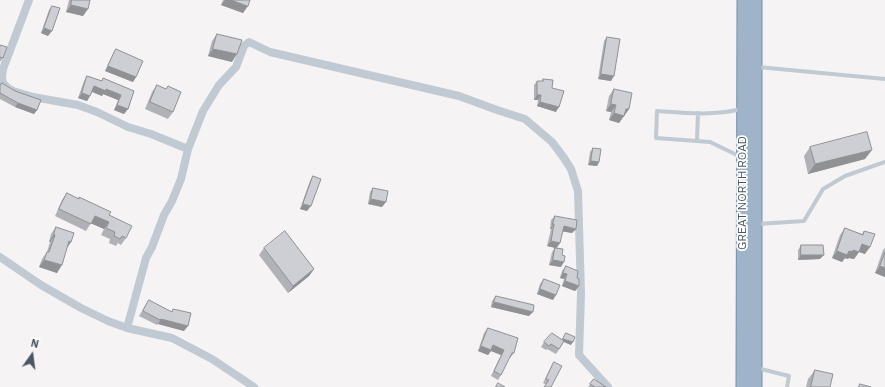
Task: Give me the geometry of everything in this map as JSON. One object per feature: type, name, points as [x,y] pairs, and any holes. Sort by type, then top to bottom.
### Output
[{"type":"highway","name":"GREAT NORTH ROAD","points":[[744,0],[744,159],[749,226],[755,387]]},
{"type":"highway","name":"GREAT NORTH ROAD","points":[[743,387],[755,67],[755,0]]},
{"type":"street","points":[[30,0],[3,68],[3,83],[8,88],[33,97],[57,100],[78,105],[97,112],[128,127],[151,134],[188,149]]},
{"type":"street","points":[[127,328],[143,268],[164,215],[181,179],[188,149],[203,111],[219,85],[236,67],[244,46],[249,42],[270,52],[459,96],[525,120],[544,134],[558,148],[564,158],[574,176],[578,191],[581,294],[579,355],[608,387]]},
{"type":"street","points":[[0,257],[41,285],[65,299],[127,328],[172,338],[212,359],[254,387]]},
{"type":"lane","points":[[755,67],[885,79]]},
{"type":"lane","points":[[744,109],[698,113],[657,111],[656,138],[710,142],[744,159]]},
{"type":"lane","points":[[697,140],[698,113]]},
{"type":"lane","points":[[749,226],[804,221],[823,189],[845,176],[885,162]]},
{"type":"lane","points":[[755,367],[789,376],[787,387]]},
{"type":"building","points":[[72,0],[90,0],[88,9],[71,5]]},
{"type":"building","points":[[231,0],[250,0],[248,6]]},
{"type":"building","points":[[52,6],[60,8],[52,31],[44,28]]},
{"type":"building","points":[[217,34],[242,40],[237,54],[213,49]]},
{"type":"building","points":[[607,37],[620,39],[614,76],[601,74]]},
{"type":"building","points":[[0,45],[7,47],[3,58],[0,57]]},
{"type":"building","points":[[116,49],[143,61],[136,77],[108,66]]},
{"type":"building","points":[[87,76],[102,81],[103,78],[134,91],[128,109],[117,105],[121,95],[106,89],[106,91],[94,86],[90,96],[82,93]]},
{"type":"building","points":[[543,79],[553,80],[552,88],[564,91],[559,107],[540,102],[541,95],[537,95],[537,81],[543,81]]},
{"type":"building","points":[[2,83],[15,91],[41,100],[37,110],[18,103],[0,93],[0,86]]},
{"type":"building","points":[[157,85],[166,89],[168,86],[181,92],[173,112],[150,102]]},
{"type":"building","points":[[614,89],[632,93],[629,109],[626,109],[624,116],[614,113],[616,105],[611,104]]},
{"type":"building","points":[[867,132],[872,150],[815,164],[810,147]]},
{"type":"building","points":[[593,148],[601,149],[599,162],[591,161]]},
{"type":"building","points":[[313,176],[321,179],[311,206],[303,204]]},
{"type":"building","points":[[373,188],[388,191],[386,202],[371,199]]},
{"type":"building","points":[[67,193],[111,212],[109,215],[132,226],[126,238],[122,236],[120,239],[114,236],[115,232],[106,228],[109,222],[95,216],[91,224],[59,209]]},
{"type":"building","points":[[555,216],[577,220],[576,229],[564,226],[560,243],[551,241]]},
{"type":"building","points":[[56,227],[74,233],[71,242],[69,241],[62,265],[44,260],[47,252],[49,252]]},
{"type":"building","points":[[845,228],[863,235],[864,231],[875,234],[870,247],[862,244],[859,252],[853,250],[853,252],[849,251],[847,255],[837,251]]},
{"type":"building","points":[[285,231],[314,269],[293,286],[264,248]]},
{"type":"building","points":[[801,245],[823,245],[824,255],[801,255]]},
{"type":"building","points":[[555,248],[563,249],[562,255],[565,256],[564,262],[553,260]]},
{"type":"building","points":[[885,253],[885,268],[880,266]]},
{"type":"building","points":[[566,266],[578,271],[577,278],[579,279],[579,286],[565,281],[567,274],[563,273]]},
{"type":"building","points":[[544,279],[560,285],[556,295],[540,289]]},
{"type":"building","points":[[496,296],[534,305],[533,312],[494,302]]},
{"type":"building","points":[[149,300],[172,312],[173,309],[191,313],[188,326],[160,320],[143,311]]},
{"type":"building","points":[[488,328],[518,338],[514,353],[512,353],[501,375],[494,371],[504,350],[493,345],[491,350],[481,346]]},
{"type":"building","points":[[552,333],[564,341],[559,349],[551,344],[549,346],[544,342]]},
{"type":"building","points":[[566,333],[575,337],[573,342],[563,339]]},
{"type":"building","points":[[554,362],[562,366],[551,387],[544,387],[549,380],[546,379]]},
{"type":"building","points":[[815,370],[833,374],[830,387],[811,387]]},
{"type":"building","points":[[594,379],[606,387],[595,387],[590,384]]},
{"type":"building","points":[[498,383],[505,387],[496,387]]},
{"type":"building","points":[[860,384],[871,387],[859,387]]}]
